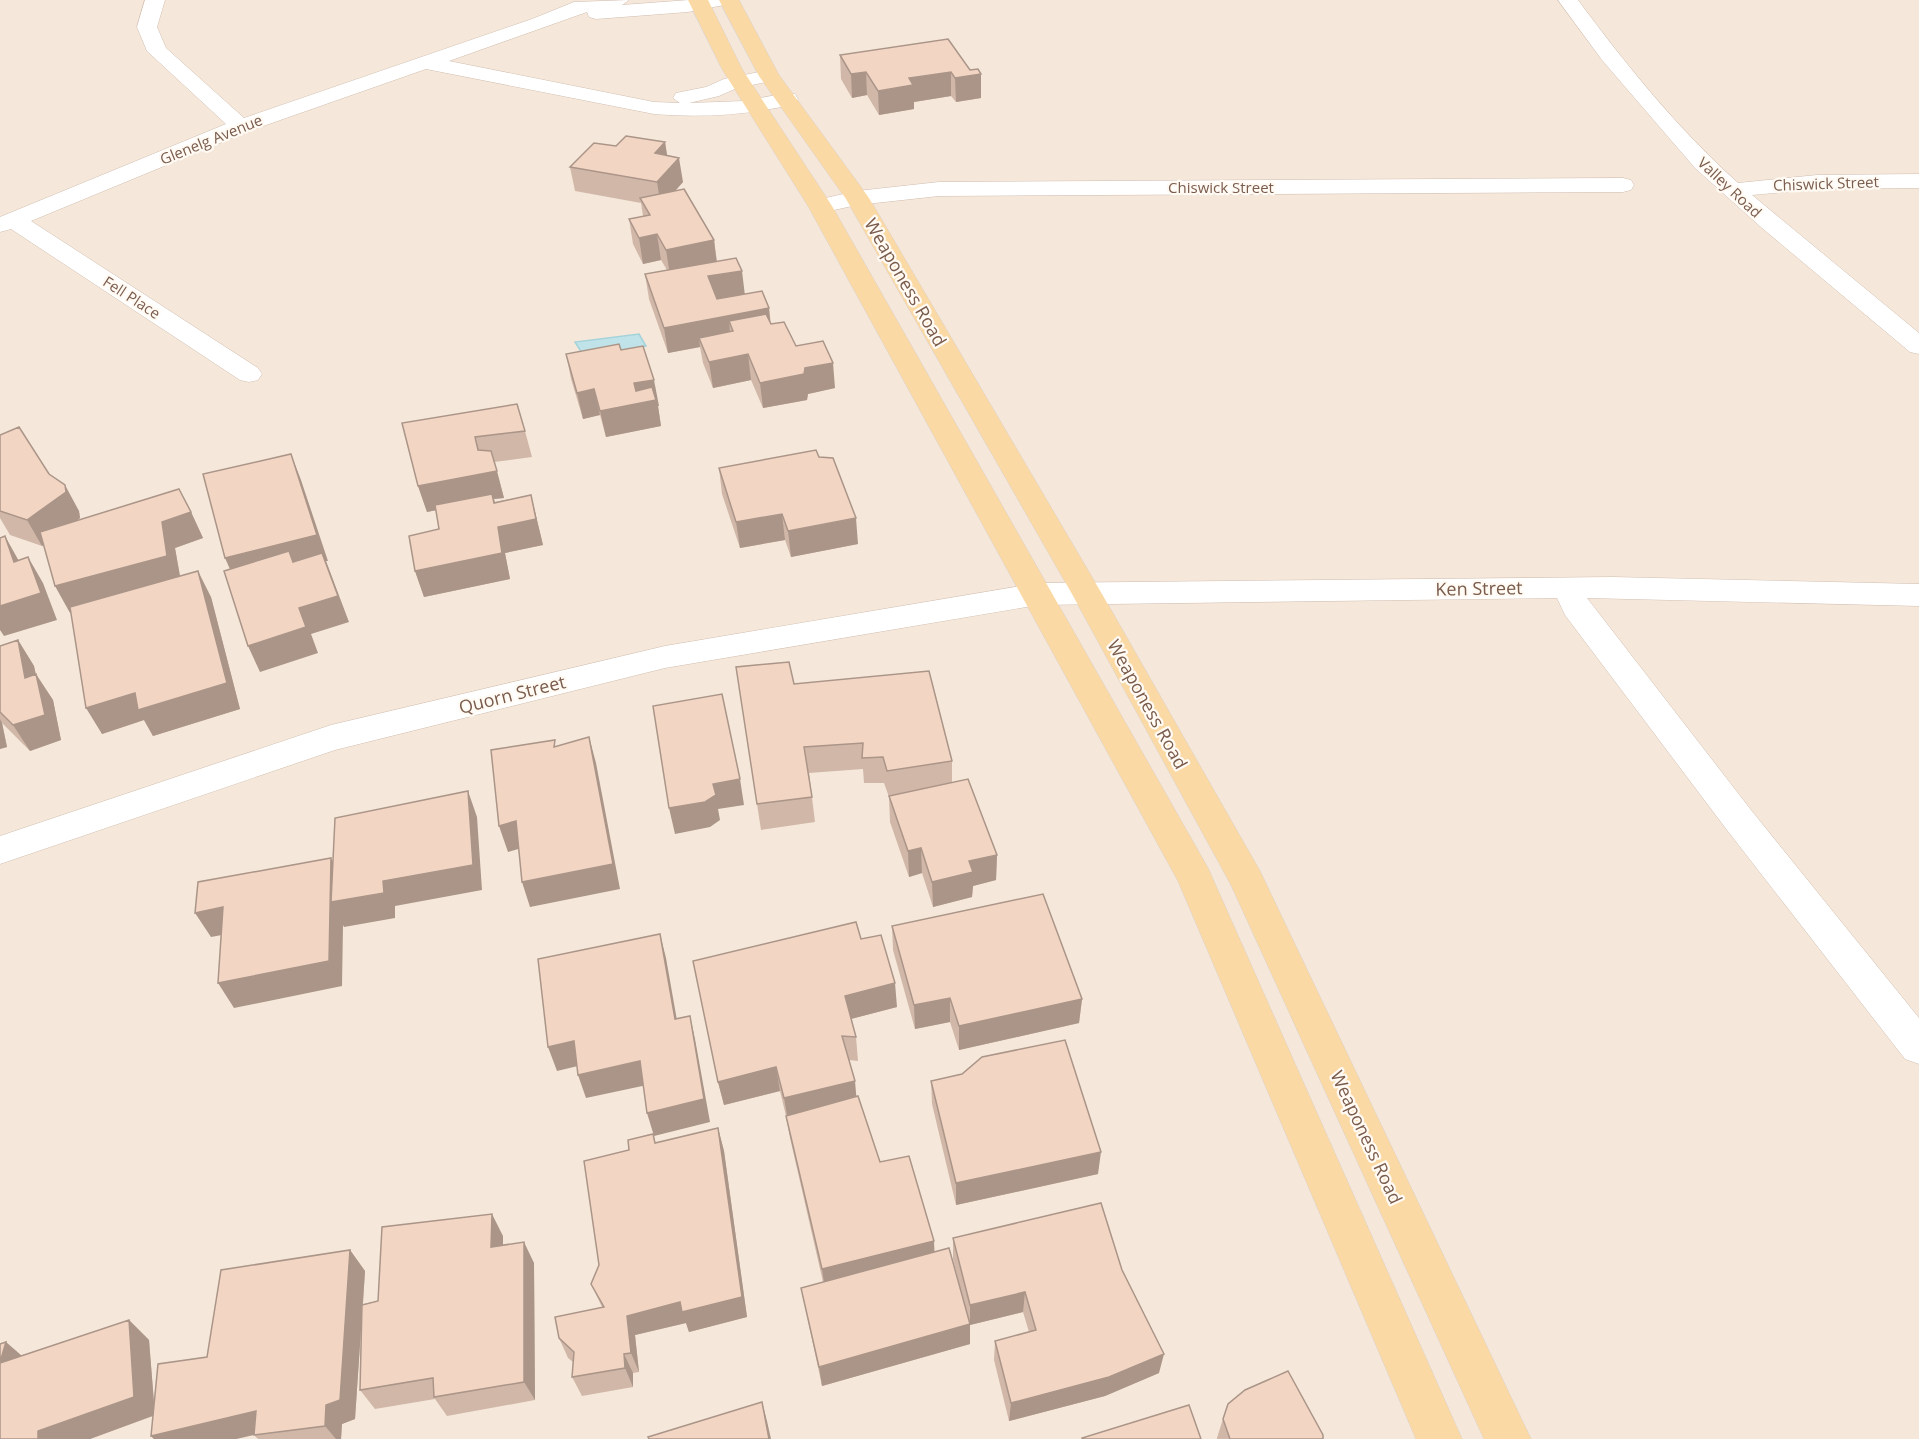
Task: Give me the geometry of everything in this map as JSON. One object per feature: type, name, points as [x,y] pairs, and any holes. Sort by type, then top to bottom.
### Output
[{"type":"main road","name":"Weaponess Road","points":[[712,1],[763,90],[820,206],[1195,878],[1439,1439]]},
{"type":"main road","name":"Weaponess Road","points":[[763,90],[857,198],[1086,594],[1247,881],[1508,1439]]},
{"type":"street","points":[[155,0],[147,27],[157,51],[241,126]]},
{"type":"street","name":"Glenelg Avenue","points":[[7,222],[241,126],[426,63],[574,9],[619,0]]},
{"type":"street","name":"Valley Road","points":[[1568,0],[1597,40],[1645,98],[1703,163],[1919,346]]},
{"type":"street","name":"Glenelg Avenue","points":[[539,23],[635,8],[712,1]]},
{"type":"street","name":"Glenelg Avenue","points":[[426,63],[654,108],[682,110],[763,90]]},
{"type":"street","name":"Chiswick Street","points":[[1733,190],[1817,182],[1919,181]]},
{"type":"street","name":"Chiswick Street","points":[[820,206],[857,198],[945,189],[1623,185]]},
{"type":"street","name":"Fell Place","points":[[7,222],[249,374]]},
{"type":"street","points":[[1567,587],[1576,607],[1718,793],[1919,1047]]},
{"type":"street","name":"Ken Street","points":[[1038,594],[1567,587],[1919,595]]},
{"type":"street","name":"Quorn Street","points":[[0,850],[331,738],[664,657],[1038,594]]},
{"type":"shaded area","points":[[0,0],[1919,0],[1919,1439],[0,1439]]},
{"type":"water","points":[[639,334],[646,346],[585,358],[575,342]]},
{"type":"building","points":[[948,39],[970,70],[978,69],[981,74],[955,78],[951,72],[909,78],[913,85],[878,91],[866,72],[851,74],[840,55]]},
{"type":"building","points":[[626,136],[665,142],[655,153],[679,158],[657,182],[570,167],[594,143],[616,146]]},
{"type":"building","points":[[684,189],[714,240],[666,250],[657,234],[639,238],[629,219],[650,215],[640,198]]},
{"type":"building","points":[[736,258],[742,271],[708,276],[717,299],[762,291],[769,308],[664,328],[645,274]]},
{"type":"building","points":[[766,314],[771,324],[784,322],[796,346],[823,341],[833,363],[805,368],[804,374],[760,383],[748,354],[709,362],[699,338],[733,331],[729,321]]},
{"type":"building","points":[[619,344],[621,350],[643,346],[654,380],[634,383],[636,391],[652,387],[656,400],[600,411],[594,389],[577,393],[566,354]]},
{"type":"building","points":[[517,404],[525,431],[475,437],[478,450],[491,451],[497,471],[418,486],[402,423]]},
{"type":"building","points":[[19,427],[49,474],[65,485],[66,492],[27,520],[0,511],[0,435]]},
{"type":"building","points":[[816,450],[819,457],[833,458],[856,518],[788,531],[782,514],[736,522],[719,468]]},
{"type":"building","points":[[291,454],[317,535],[225,558],[203,474]]},
{"type":"building","points":[[179,489],[191,512],[162,522],[167,556],[55,586],[40,532]]},
{"type":"building","points":[[492,494],[494,503],[531,495],[536,519],[498,527],[502,553],[415,571],[409,536],[439,529],[435,505]]},
{"type":"building","points":[[5,536],[14,562],[28,557],[41,593],[0,606],[0,538]]},
{"type":"building","points":[[289,551],[293,562],[322,553],[338,596],[299,608],[306,627],[248,646],[224,571]]},
{"type":"building","points":[[198,571],[227,683],[138,710],[135,693],[86,708],[70,607]]},
{"type":"building","points":[[18,640],[25,678],[36,674],[45,715],[13,725],[0,712],[0,646]]},
{"type":"building","points":[[789,662],[794,684],[929,671],[952,761],[887,771],[883,757],[862,758],[863,743],[804,747],[812,797],[757,804],[736,667]]},
{"type":"building","points":[[722,694],[740,779],[713,784],[716,795],[705,802],[669,808],[653,706]]},
{"type":"building","points":[[589,737],[613,864],[522,882],[516,821],[499,826],[491,750],[555,740],[554,747]]},
{"type":"building","points":[[968,779],[997,855],[969,861],[973,872],[932,882],[921,848],[908,851],[889,796]]},
{"type":"building","points":[[468,791],[473,865],[383,881],[384,893],[331,902],[335,818]]},
{"type":"building","points":[[331,858],[329,961],[218,983],[223,907],[195,913],[198,882]]},
{"type":"building","points":[[1043,894],[1082,999],[959,1026],[950,998],[914,1005],[892,926]]},
{"type":"building","points":[[856,922],[861,939],[881,935],[895,983],[845,996],[856,1037],[842,1036],[855,1081],[784,1098],[776,1067],[718,1082],[693,961]]},
{"type":"building","points":[[660,934],[675,1019],[690,1016],[704,1099],[647,1113],[640,1061],[578,1075],[574,1041],[548,1047],[538,959]]},
{"type":"building","points":[[1065,1040],[1101,1152],[956,1183],[931,1081],[962,1074],[982,1057]]},
{"type":"building","points":[[858,1096],[880,1162],[909,1156],[934,1241],[822,1269],[786,1116]]},
{"type":"building","points":[[718,1128],[742,1297],[682,1312],[680,1302],[627,1316],[631,1353],[624,1354],[625,1368],[572,1377],[574,1352],[559,1338],[555,1317],[604,1307],[591,1284],[599,1265],[584,1161],[629,1150],[628,1140],[653,1134],[655,1143]]},
{"type":"building","points":[[1101,1203],[1122,1270],[1164,1354],[1109,1377],[1011,1403],[995,1341],[1036,1330],[1025,1292],[970,1305],[953,1238]]},
{"type":"building","points":[[492,1214],[491,1247],[524,1242],[524,1382],[434,1397],[433,1378],[360,1390],[362,1305],[378,1301],[382,1227]]},
{"type":"building","points":[[949,1248],[970,1324],[819,1367],[801,1288]]},
{"type":"building","points":[[350,1250],[340,1400],[326,1405],[325,1426],[254,1435],[256,1411],[151,1436],[158,1364],[207,1357],[221,1270]]},
{"type":"building","points":[[129,1320],[134,1397],[38,1431],[38,1439],[0,1439],[0,1363]]},
{"type":"building","points":[[6,1342],[0,1362],[0,1344]]},
{"type":"building","points":[[1288,1371],[1323,1435],[1323,1439],[1230,1439],[1223,1419],[1228,1404],[1245,1390]]},
{"type":"building","points":[[762,1402],[769,1439],[649,1439],[648,1437]]},
{"type":"building","points":[[1189,1405],[1201,1439],[1082,1439],[1082,1438]]}]
